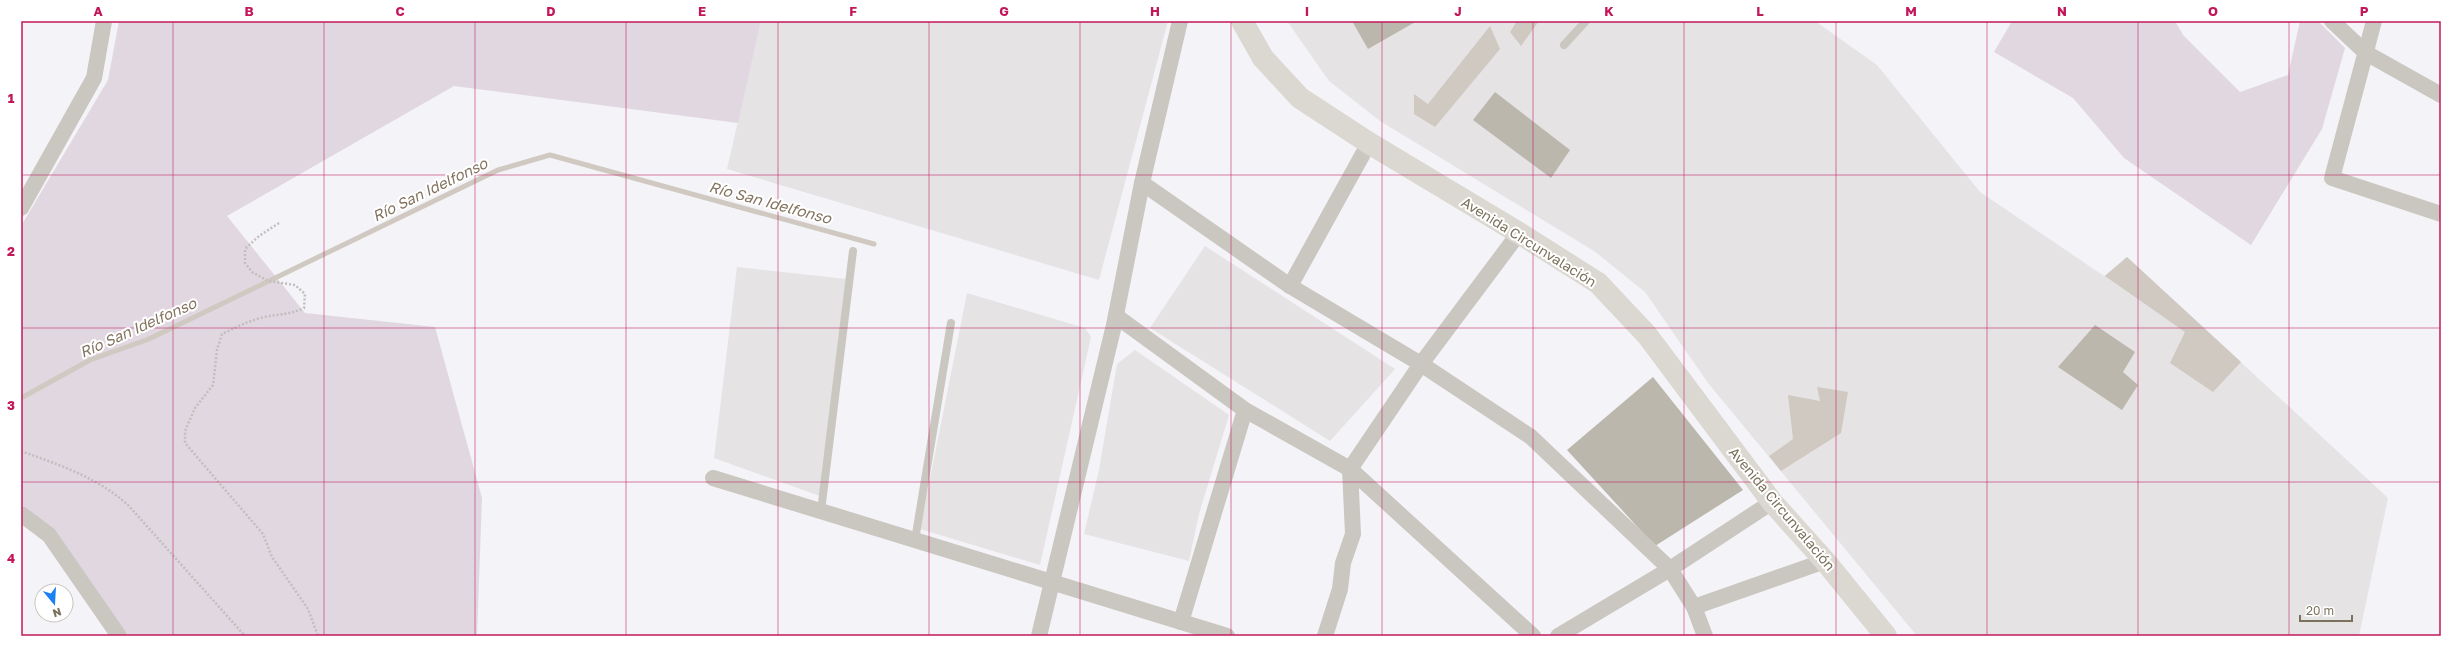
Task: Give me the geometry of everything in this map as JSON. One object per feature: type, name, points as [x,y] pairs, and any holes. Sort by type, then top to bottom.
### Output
[{"type":"highway","name":"Avenida Circunvalación","points":[[1242,21],[1263,58],[1300,98],[1369,144],[1519,233],[1598,283],[1647,335],[1772,502],[1825,561],[1886,636]]},
{"type":"street","points":[[21,208],[94,78],[104,21]]},
{"type":"street","points":[[1039,636],[1116,316],[1142,183],[1180,21]]},
{"type":"street","points":[[2332,21],[2366,54],[2441,95]]},
{"type":"street","points":[[2374,21],[2332,178],[2441,214]]},
{"type":"street","points":[[1290,286],[1369,144]]},
{"type":"street","points":[[1142,183],[1290,286],[1420,364],[1531,437],[1670,569],[1694,607],[1705,636]]},
{"type":"street","points":[[1325,636],[1340,589],[1343,563],[1353,534],[1350,469],[1420,364],[1519,233]]},
{"type":"street","points":[[1116,316],[1245,410],[1350,469],[1533,636]]},
{"type":"street","points":[[1181,622],[1245,410]]},
{"type":"street","points":[[713,478],[1227,636]]},
{"type":"street","points":[[1558,636],[1670,569],[1772,502]]},
{"type":"street","points":[[21,514],[49,535],[119,636]]},
{"type":"street","points":[[1694,607],[1825,561]]},
{"type":"lane","points":[[1564,45],[1586,21]]},
{"type":"lane","points":[[821,511],[853,251]]},
{"type":"lane","points":[[915,540],[951,323]]},
{"type":"path","points":[[279,223],[259,236],[245,249],[245,263],[252,272],[268,281],[295,285],[305,294],[304,308],[289,314],[265,317],[239,324],[222,334],[217,350],[213,385],[196,408],[185,431],[185,443],[263,534],[272,557],[308,609],[318,636]]},
{"type":"path","points":[[21,451],[76,471],[112,490],[128,505],[245,636]]},
{"type":"shaded area","points":[[119,21],[761,21],[738,123],[454,86],[227,216],[305,313],[435,327],[482,498],[477,636],[129,636],[21,503],[21,226],[108,80]]},
{"type":"shaded area","points":[[761,21],[1168,21],[1099,280],[727,169]]},
{"type":"shaded area","points":[[1287,21],[1815,21],[1877,65],[1980,192],[2104,276],[2127,257],[2388,498],[2359,636],[1917,636],[1708,383],[1645,292],[1594,251],[1380,121],[1329,81]]},
{"type":"shaded area","points":[[1517,21],[1539,21],[1521,46],[1510,32]]},
{"type":"shaded area","points":[[2012,21],[2175,21],[2183,35],[2240,92],[2288,75],[2300,21],[2318,21],[2345,48],[2322,129],[2251,245],[2124,158],[2073,98],[1994,52]]},
{"type":"shaded area","points":[[1490,26],[1500,49],[1435,127],[1414,114],[1414,94],[1428,104]]},
{"type":"shaded area","points":[[1205,246],[1395,369],[1330,441],[1150,328]]},
{"type":"shaded area","points":[[2127,257],[2241,362],[2213,392],[2170,363],[2185,332],[2105,276]]},
{"type":"shaded area","points":[[737,267],[846,279],[820,496],[714,458]]},
{"type":"shaded area","points":[[967,293],[1085,328],[1091,337],[1040,565],[920,529]]},
{"type":"shaded area","points":[[1135,350],[1229,415],[1199,514],[1189,561],[1084,534],[1099,470],[1117,364]]},
{"type":"shaded area","points":[[1817,387],[1848,392],[1841,433],[1781,471],[1769,456],[1793,439],[1788,395],[1820,401]]},
{"type":"building","points":[[1352,21],[1417,21],[1368,49]]},
{"type":"building","points":[[1495,92],[1570,150],[1551,178],[1473,120]]},
{"type":"building","points":[[2095,325],[2135,352],[2123,372],[2138,385],[2122,410],[2058,367]]},
{"type":"building","points":[[1653,377],[1743,490],[1655,546],[1567,450]]},
{"type":"waterway","name":"Río San Idelfonso","points":[[21,398],[90,360],[149,339],[498,170],[550,155],[874,244]]}]
